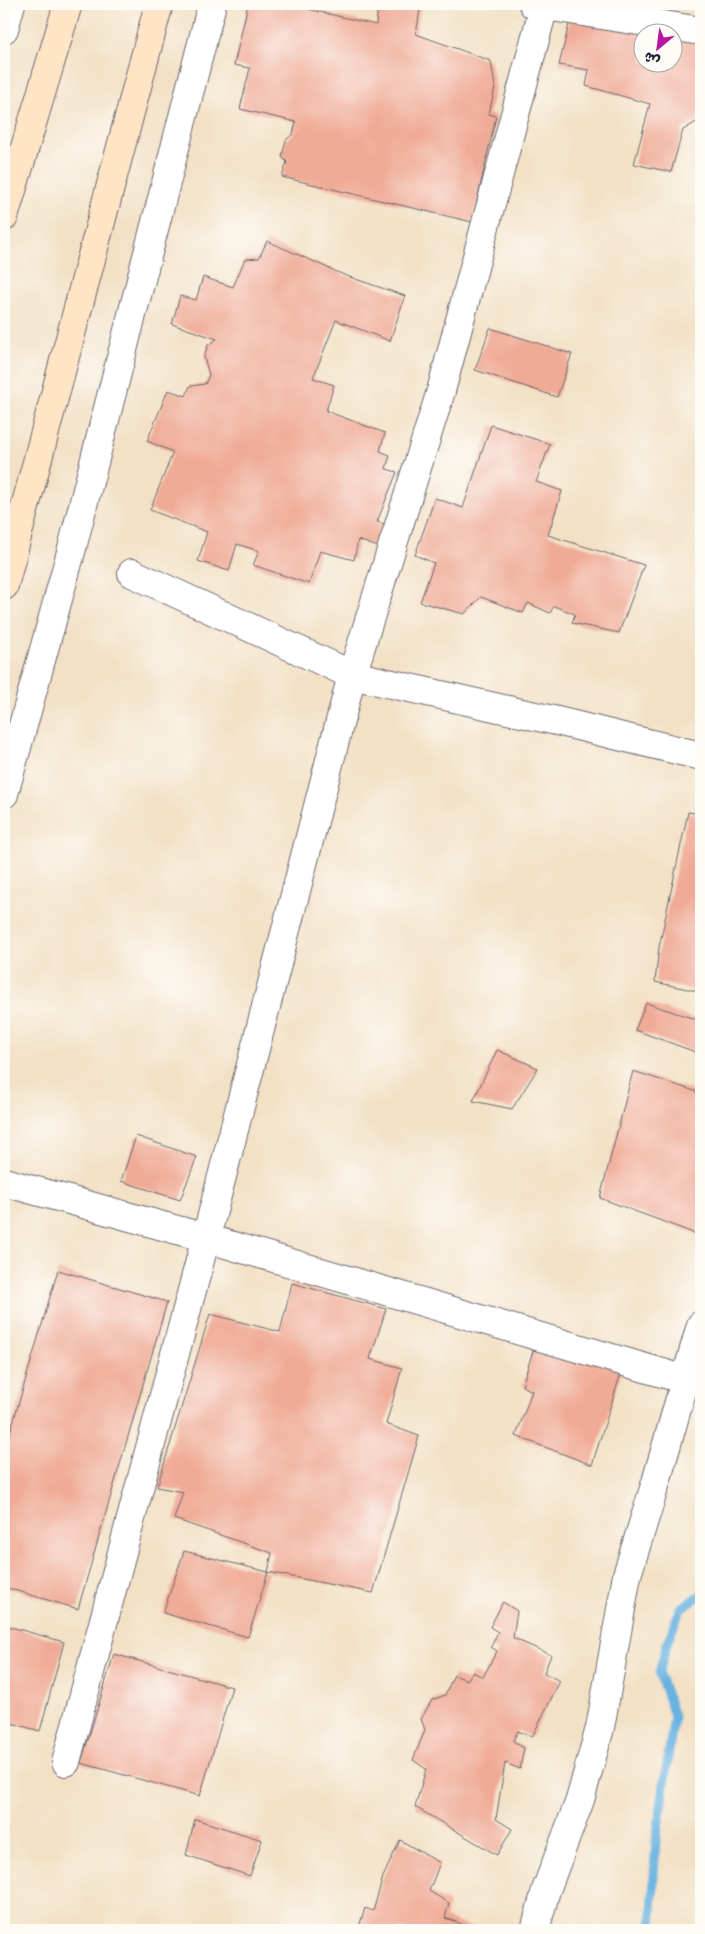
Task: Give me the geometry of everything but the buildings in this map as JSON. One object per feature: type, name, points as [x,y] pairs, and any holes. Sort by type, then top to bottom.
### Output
[{"type":"main road","points":[[4,216],[68,4]]},
{"type":"main road","points":[[4,586],[132,112],[159,4]]},
{"type":"street","points":[[4,28],[11,4]]},
{"type":"street","points":[[4,794],[71,552],[212,4]]},
{"type":"street","points":[[66,1762],[206,1238],[352,675],[440,391],[538,5],[701,31]]},
{"type":"street","points":[[132,573],[352,675],[557,721],[701,756]]},
{"type":"street","points":[[4,1182],[206,1238],[686,1380]]},
{"type":"street","points":[[535,1930],[546,1890],[580,1800],[600,1728],[627,1575],[701,1325]]},
{"type":"waterway","points":[[651,1930],[656,1841],[674,1716],[659,1673],[667,1643],[681,1608],[701,1595]]}]
